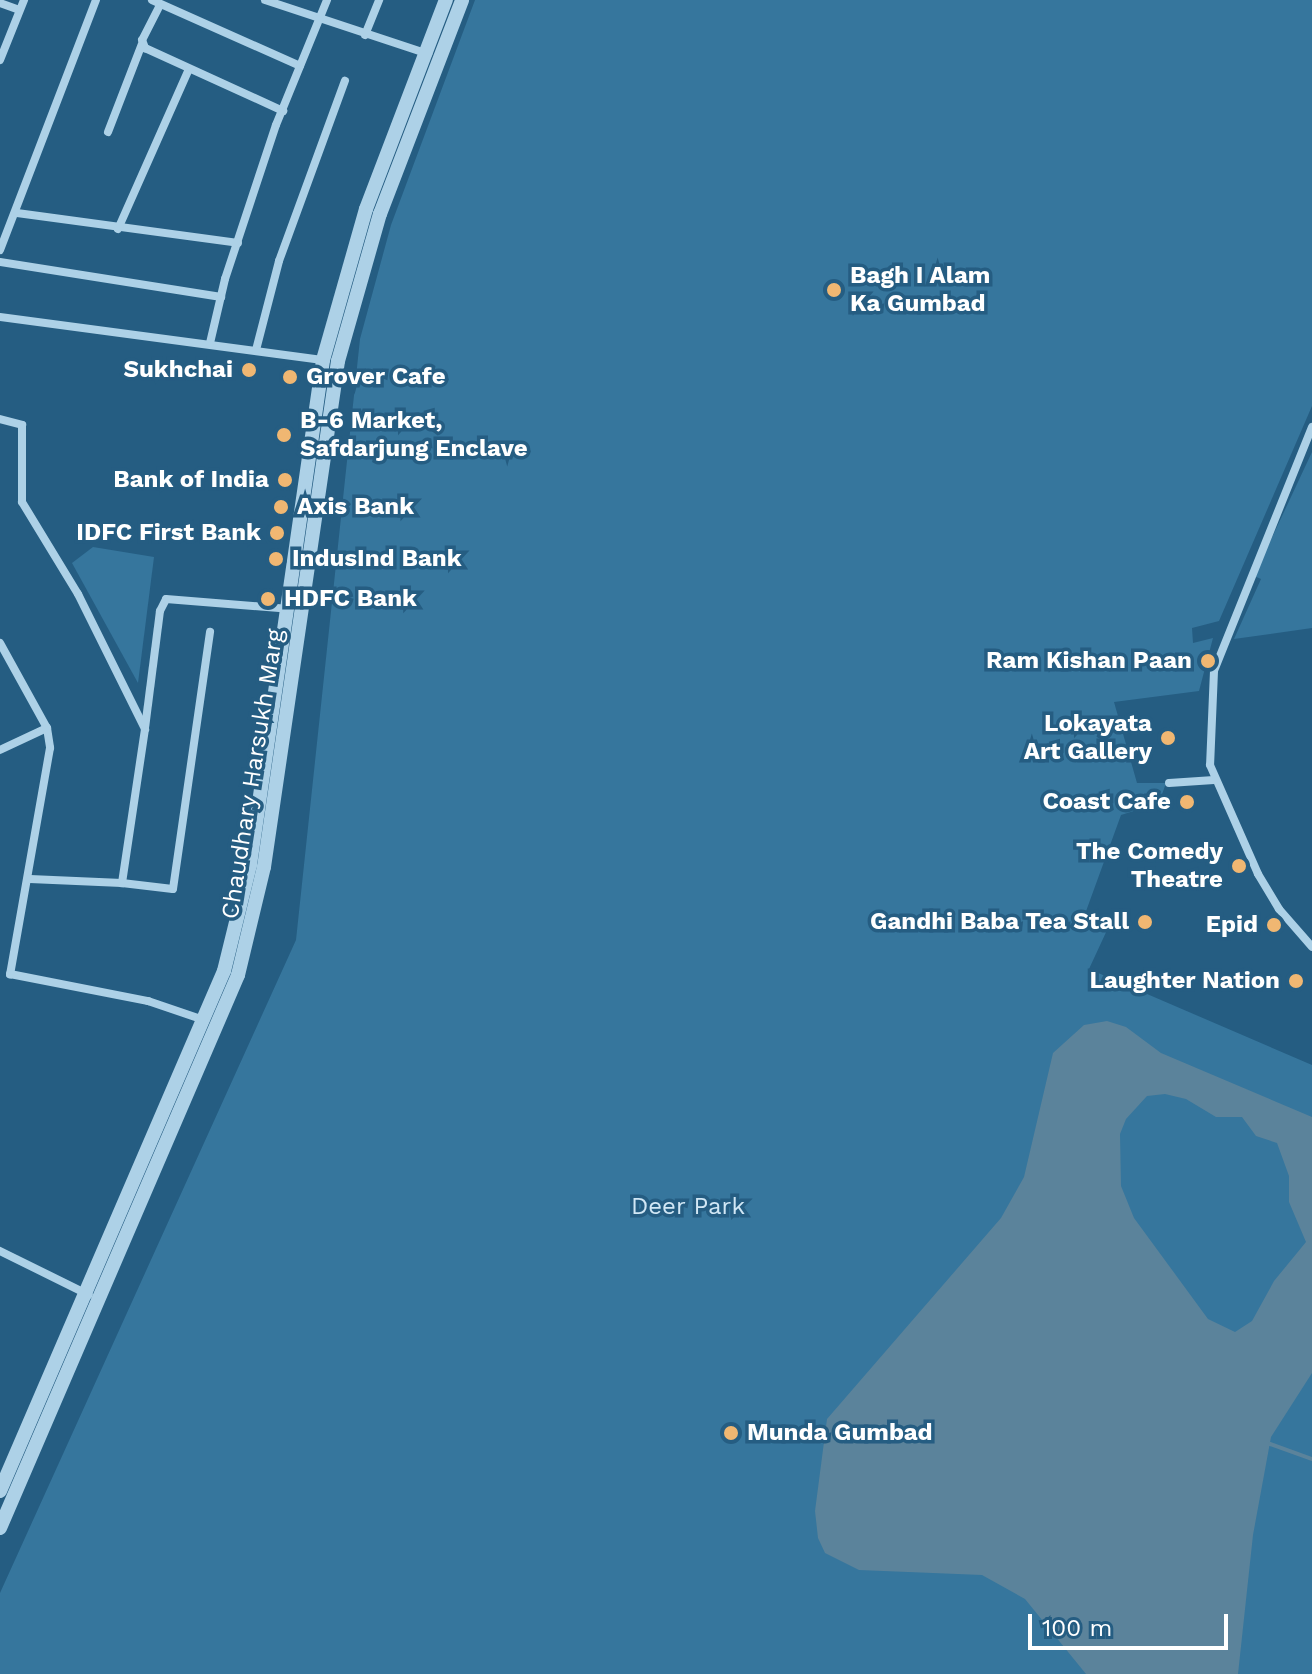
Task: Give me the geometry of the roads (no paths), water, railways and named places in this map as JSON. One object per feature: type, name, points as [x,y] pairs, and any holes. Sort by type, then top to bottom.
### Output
[{"type":"street","points":[[0,60],[24,0]]},
{"type":"street","points":[[1,245],[17,213],[96,0]]},
{"type":"street","points":[[265,0],[433,56]]},
{"type":"street","points":[[210,343],[221,297],[283,111],[327,0]]},
{"type":"street","points":[[365,35],[379,0]]},
{"type":"street","name":"Chaudhary Harsukh Marg","points":[[433,56],[446,0]]},
{"type":"street","name":"Chaudhary Harsukh Marg","points":[[0,1528],[6,1483],[220,1024],[256,913],[294,610],[330,360],[366,209],[433,56],[462,0]]},
{"type":"street","points":[[108,132],[156,2],[300,66]]},
{"type":"street","points":[[0,3],[19,10]]},
{"type":"street","points":[[142,44],[189,69],[283,111]]},
{"type":"street","points":[[118,229],[189,69]]},
{"type":"street","points":[[256,350],[279,261],[345,81]]},
{"type":"street","points":[[17,213],[238,243]]},
{"type":"street","points":[[0,262],[221,297]]},
{"type":"street","points":[[0,317],[330,360]]},
{"type":"street","points":[[0,419],[22,425],[22,502],[78,594],[145,729]]},
{"type":"street","points":[[1312,427],[1214,671],[1210,765],[1214,780],[1272,897],[1312,947]]},
{"type":"street","points":[[122,883],[160,611],[166,599],[294,610]]},
{"type":"street","name":"Chaudhary Harsukh Marg","points":[[93,1297],[204,1020],[241,909],[294,610]]},
{"type":"street","points":[[30,879],[122,883],[173,889],[210,632]]},
{"type":"street","points":[[0,643],[47,728],[48,781],[30,879],[5,974],[148,1001],[220,1024]]},
{"type":"street","points":[[0,750],[47,728]]},
{"type":"street","points":[[1169,783],[1214,780]]},
{"type":"street","points":[[0,1251],[93,1297]]},
{"type":"waterway","points":[[1270,1444],[1312,1459]]},
{"type":"place","name":"Bagh I Alam Ka Gumbad","points":[[834,290]]},
{"type":"place","name":"Sukhchai","points":[[249,370]]},
{"type":"place","name":"Grover Cafe","points":[[290,377]]},
{"type":"place","name":"B-6 Market, Safdarjung Enclave","points":[[284,435]]},
{"type":"place","name":"Bank of India","points":[[285,480]]},
{"type":"place","name":"Axis Bank","points":[[281,507]]},
{"type":"place","name":"IDFC First Bank","points":[[277,533]]},
{"type":"place","name":"IndusInd Bank","points":[[276,559]]},
{"type":"place","name":"HDFC Bank","points":[[268,599]]},
{"type":"place","name":"Ram Kishan Paan","points":[[1208,661]]},
{"type":"place","name":"Lokayata Art Gallery","points":[[1168,738]]},
{"type":"place","name":"Coast Cafe","points":[[1187,802]]},
{"type":"place","name":"The Comedy Theatre","points":[[1239,866]]},
{"type":"place","name":"Gandhi Baba Tea Stall","points":[[1145,922]]},
{"type":"place","name":"Epid","points":[[1274,925]]},
{"type":"place","name":"Laughter Nation","points":[[1296,981]]},
{"type":"place","name":"Munda Gumbad","points":[[731,1433]]},
{"type":"park label","name":"Deer Park","points":[[688,1207]]}]
